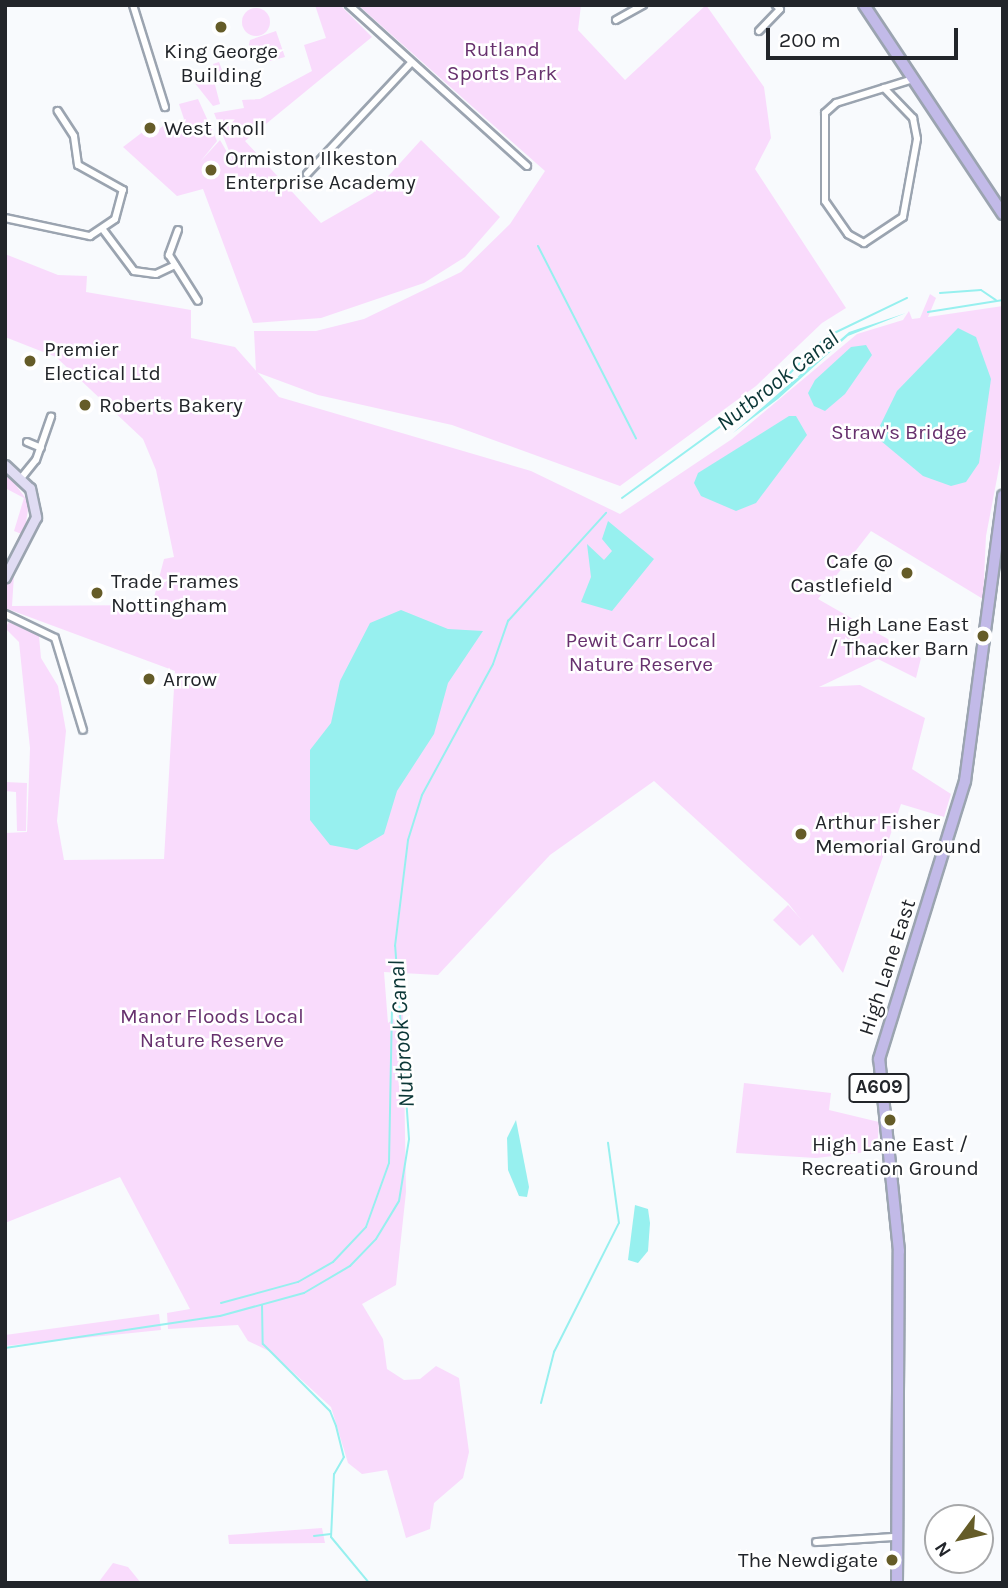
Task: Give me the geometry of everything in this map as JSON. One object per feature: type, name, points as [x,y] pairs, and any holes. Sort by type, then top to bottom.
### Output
[{"type":"main road","points":[[864,5],[910,80],[1003,214]]},
{"type":"main road","name":"High Lane East","points":[[897,1583],[894,1537],[899,1254],[879,1059],[968,770],[1003,496]]},
{"type":"street","points":[[133,5],[165,107]]},
{"type":"street","points":[[349,5],[410,64],[518,152],[527,166]]},
{"type":"street","points":[[616,20],[627,18],[643,5]]},
{"type":"street","points":[[759,31],[778,7]]},
{"type":"street","points":[[307,174],[410,64]]},
{"type":"street","points":[[884,88],[913,118],[917,139],[903,217],[864,243],[848,234],[825,201],[825,113],[884,88],[910,80]]},
{"type":"street","points":[[58,111],[78,165],[126,187],[104,231]]},
{"type":"street","points":[[55,124],[63,119]]},
{"type":"street","points":[[5,218],[87,235],[104,231]]},
{"type":"street","points":[[178,230],[168,248],[175,265],[193,289],[198,301]]},
{"type":"street","points":[[104,231],[134,271],[156,274],[175,265]]},
{"type":"street","points":[[193,289],[202,285]]},
{"type":"street","points":[[22,477],[41,447],[51,417]]},
{"type":"street","points":[[27,442],[41,447]]},
{"type":"street","points":[[5,465],[22,477],[36,517],[5,577]]},
{"type":"street","points":[[5,614],[55,638],[83,730]]},
{"type":"street","points":[[54,662],[62,660]]},
{"type":"street","points":[[816,1542],[894,1537]]},
{"type":"green space","name":"Ormiston Ilkeston Enterprise Academy","points":[[315,5],[340,5],[372,37],[245,141],[321,223],[373,193],[421,140],[500,217],[465,257],[424,283],[321,318],[253,323],[203,189],[177,196],[123,147],[144,131],[149,138],[164,125],[170,130],[184,119],[179,104],[198,99],[217,141],[200,162],[220,140],[235,166],[214,113],[244,108],[242,100],[260,99],[312,71],[304,45],[326,38]]},
{"type":"green space","name":"Rutland Sports Park","points":[[358,5],[581,5],[578,30],[625,80],[706,5],[764,87],[771,138],[755,169],[846,308],[822,323],[756,386],[620,486],[452,425],[318,395],[256,372],[254,331],[316,331],[364,319],[461,272],[510,224],[545,171]]},
{"type":"green space","points":[[256,8],[266,12],[270,22],[266,32],[256,36],[246,32],[242,22],[246,12]]},
{"type":"green space","points":[[276,31],[285,57],[270,61],[261,52],[246,57],[250,40]]},
{"type":"green space","points":[[219,62],[224,75],[214,81],[220,104],[213,106],[194,82],[217,73],[213,64]]},
{"type":"green space","points":[[5,254],[58,275],[87,276],[86,292],[191,310],[191,338],[235,347],[279,397],[531,471],[620,514],[732,439],[857,334],[903,320],[909,311],[912,319],[920,318],[930,294],[936,298],[928,317],[1003,306],[1003,447],[986,536],[983,599],[871,531],[818,599],[921,658],[916,678],[878,659],[819,687],[860,685],[925,718],[912,769],[951,794],[944,817],[901,804],[843,973],[788,903],[654,781],[550,855],[438,975],[384,972],[388,1023],[403,1012],[406,1192],[396,1285],[362,1304],[383,1339],[387,1369],[404,1380],[420,1379],[436,1366],[459,1378],[469,1452],[463,1478],[434,1503],[430,1529],[406,1538],[387,1470],[362,1474],[348,1463],[331,1407],[271,1352],[248,1341],[238,1325],[168,1329],[167,1313],[190,1309],[120,1177],[5,1223],[5,833],[27,832],[30,748],[19,642],[5,628],[9,622],[39,636],[41,658],[58,686],[66,731],[57,821],[64,860],[164,859],[175,671],[5,608],[5,586],[14,575],[12,606],[152,605],[164,559],[174,557],[156,470],[143,439],[56,357],[5,337]]},
{"type":"green space","points":[[7,473],[29,503],[24,535],[14,531],[24,498],[5,488]]},
{"type":"green space","points":[[5,782],[27,783],[26,831],[17,831],[16,792],[5,791]]},
{"type":"green space","points":[[788,905],[814,933],[800,946],[773,920]]},
{"type":"green space","points":[[744,1083],[831,1093],[829,1110],[879,1122],[877,1151],[816,1158],[736,1153]]},
{"type":"green space","points":[[159,1314],[161,1330],[5,1346],[5,1335]]},
{"type":"green space","points":[[322,1528],[325,1543],[229,1544],[228,1535]]},
{"type":"green space","points":[[113,1563],[128,1567],[141,1583],[98,1583]]},
{"type":"water","points":[[906,313],[848,336],[778,399],[733,433],[849,332]]},
{"type":"water","points":[[958,328],[976,337],[991,379],[979,463],[966,482],[951,486],[923,476],[875,436],[897,391]]},
{"type":"water","points":[[866,345],[872,355],[845,394],[825,411],[814,406],[808,393],[815,380],[851,347]]},
{"type":"water","points":[[789,416],[796,416],[807,435],[756,503],[736,511],[701,496],[694,483],[698,473]]},
{"type":"water","points":[[608,521],[654,559],[612,611],[581,602],[591,577],[587,544],[604,560],[612,551],[602,539]]},
{"type":"water","points":[[401,610],[448,629],[483,631],[448,683],[434,734],[397,791],[384,834],[357,850],[330,845],[310,820],[310,750],[331,723],[340,681],[370,623]]},
{"type":"water","points":[[516,1120],[529,1187],[527,1197],[519,1196],[508,1170],[507,1138]]},
{"type":"water","points":[[635,1205],[648,1209],[650,1223],[648,1251],[638,1263],[628,1260]]},
{"type":"waterway","points":[[538,246],[636,438]]},
{"type":"waterway","name":"Nutbrook Canal","points":[[940,293],[981,290],[996,300]]},
{"type":"waterway","name":"Nutbrook Canal","points":[[622,498],[780,383],[826,337],[907,298]]},
{"type":"waterway","points":[[928,312],[1003,300]]},
{"type":"waterway","name":"Nutbrook Canal","points":[[5,1348],[220,1316],[304,1293],[350,1266],[376,1239],[399,1201],[409,1139],[395,946],[408,840],[422,795],[493,664],[508,621],[606,513]]},
{"type":"waterway","points":[[221,1303],[298,1282],[333,1262],[366,1227],[389,1163],[392,1012]]},
{"type":"waterway","points":[[541,1403],[554,1352],[619,1223],[608,1143]]},
{"type":"waterway","points":[[262,1305],[263,1344],[330,1411],[336,1426],[344,1457],[334,1474],[331,1537],[369,1583]]},
{"type":"waterway","points":[[314,1536],[331,1534]]},
{"type":"place","name":"King George Building","points":[[221,27]]},
{"type":"place","name":"West Knoll","points":[[150,128]]},
{"type":"place","name":"Ormiston Ilkeston Enterprise Academy","points":[[211,170]]},
{"type":"place","name":"Premier Electical Ltd","points":[[30,361]]},
{"type":"place","name":"Roberts Bakery","points":[[85,405]]},
{"type":"place","name":"Cafe @ Castlefield","points":[[907,573]]},
{"type":"place","name":"Trade Frames Nottingham","points":[[97,593]]},
{"type":"place","name":"High Lane East / Thacker Barn","points":[[983,636]]},
{"type":"place","name":"Arrow","points":[[149,679]]},
{"type":"place","name":"Arthur Fisher Memorial Ground","points":[[801,834]]},
{"type":"place","name":"High Lane East / Recreation Ground","points":[[890,1120]]},
{"type":"place","name":"The Newdigate","points":[[892,1560]]},
{"type":"park label","name":"Straw's Bridge","points":[[899,432]]},
{"type":"park label","name":"Pewit Carr Local Nature Reserve","points":[[641,652]]},
{"type":"park label","name":"Manor Floods Local Nature Reserve","points":[[212,1028]]}]
